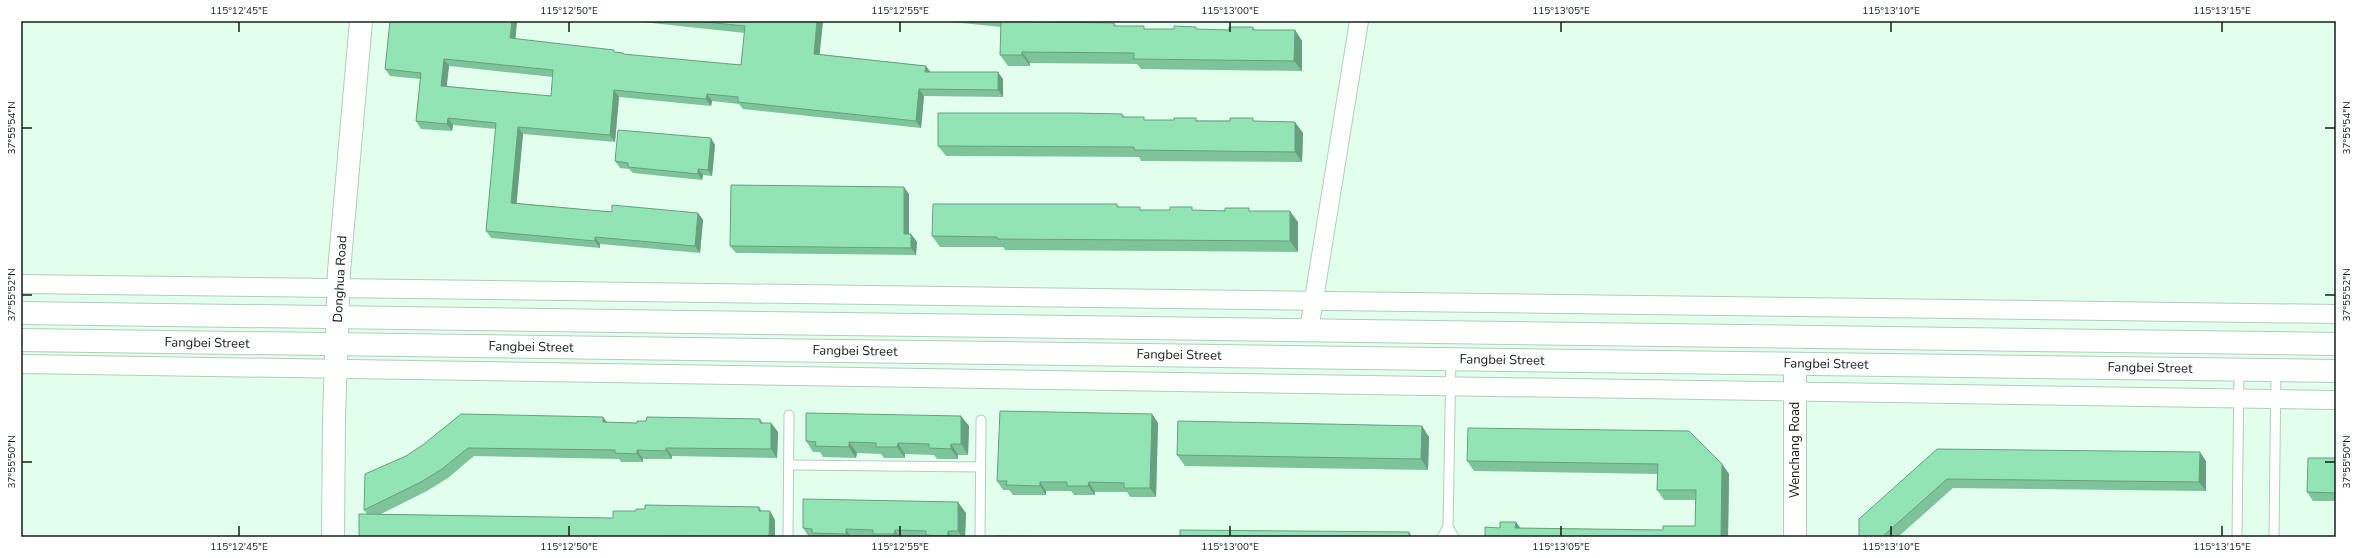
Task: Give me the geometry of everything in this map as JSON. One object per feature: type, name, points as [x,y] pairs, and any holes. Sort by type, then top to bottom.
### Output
[{"type":"main road","name":"Donghua Road","points":[[333,537],[338,288],[361,21]]},
{"type":"main road","name":"Fangbei Street","points":[[21,313],[2336,344]]},
{"type":"main road","name":"Fangbei Street","points":[[21,340],[2336,371]]},
{"type":"main road","name":"Wenchang Road","points":[[1795,364],[1795,537]]},
{"type":"street","points":[[1309,330],[1359,21]]},
{"type":"street","points":[[21,284],[2336,314]]},
{"type":"street","points":[[21,364],[2336,400]]},
{"type":"lane","points":[[1442,537],[1448,527],[1450,359]]},
{"type":"lane","points":[[2237,537],[2239,370]]},
{"type":"lane","points":[[2274,537],[2276,370]]},
{"type":"lane","points":[[788,537],[789,415]]},
{"type":"lane","points":[[980,537],[981,420]]},
{"type":"lane","points":[[789,465],[981,467]]},
{"type":"lane","points":[[1448,527],[1454,537]]},
{"type":"building","points":[[390,21],[512,21],[510,38],[614,50],[614,52],[623,54],[741,65],[745,26],[695,21],[817,21],[814,54],[926,66],[925,72],[998,72],[998,90],[919,89],[916,121],[738,102],[738,97],[707,94],[706,99],[614,90],[610,135],[518,127],[511,203],[612,212],[612,205],[698,213],[695,246],[595,237],[595,241],[486,231],[496,123],[448,118],[447,124],[416,121],[421,73],[385,69]],"holes":[[[444,59],[553,70],[551,96],[441,86]]]},
{"type":"building","points":[[1001,21],[1114,23],[1114,26],[1144,26],[1144,29],[1174,29],[1174,26],[1196,27],[1196,29],[1229,30],[1229,27],[1253,27],[1253,30],[1295,30],[1294,61],[1134,59],[1134,53],[1022,52],[1022,55],[1000,55]]},
{"type":"building","points":[[938,113],[1122,114],[1122,117],[1144,117],[1144,120],[1196,118],[1196,121],[1230,121],[1230,118],[1253,118],[1253,121],[1295,122],[1295,152],[1134,150],[1134,147],[938,146]]},
{"type":"building","points":[[618,130],[711,138],[708,170],[698,169],[698,174],[628,167],[628,163],[615,161]]},
{"type":"building","points":[[731,185],[904,187],[904,234],[911,234],[911,248],[730,246]]},
{"type":"building","points":[[933,204],[1117,204],[1117,207],[1140,207],[1140,210],[1170,210],[1170,207],[1192,207],[1192,210],[1225,211],[1225,208],[1249,208],[1249,211],[1290,211],[1290,241],[997,239],[997,237],[932,236]]},
{"type":"building","points":[[1000,411],[1152,414],[1150,488],[1124,488],[1124,483],[1089,482],[1088,486],[1067,486],[1067,482],[1040,482],[1040,486],[1006,485],[1007,481],[997,481]]},
{"type":"building","points":[[806,413],[961,416],[961,444],[951,444],[951,449],[929,448],[929,444],[898,443],[897,447],[876,447],[876,443],[849,442],[849,447],[815,446],[816,442],[806,441]]},
{"type":"building","points":[[461,414],[603,417],[603,422],[637,423],[637,421],[646,421],[647,417],[760,419],[760,423],[771,423],[771,449],[666,448],[666,451],[637,450],[637,454],[615,453],[615,450],[468,448],[442,469],[421,482],[364,510],[365,474],[406,456],[424,444]]},
{"type":"building","points":[[1178,421],[1422,426],[1421,459],[1177,455]]},
{"type":"building","points":[[1468,428],[1689,431],[1722,464],[1721,537],[1485,537],[1485,527],[1500,528],[1500,522],[1516,522],[1515,528],[1663,530],[1663,526],[1695,526],[1696,490],[1657,490],[1658,464],[1467,461]]},
{"type":"building","points":[[1937,449],[2200,452],[2199,482],[1947,479],[1882,537],[1859,537],[1859,519]]},
{"type":"building","points":[[2308,458],[2336,458],[2336,493],[2307,492]]},
{"type":"building","points":[[803,499],[958,502],[958,531],[948,531],[948,536],[926,535],[926,531],[895,530],[894,534],[873,534],[873,530],[846,529],[846,534],[812,533],[812,529],[803,528]]},
{"type":"building","points":[[645,505],[759,507],[759,511],[770,511],[769,537],[359,537],[359,514],[613,518],[613,511],[636,511],[636,509],[645,509]]},
{"type":"building","points":[[1180,530],[1409,532],[1409,537],[1180,537]]},
{"type":"building","points":[[995,536],[1070,537],[995,537]]}]
